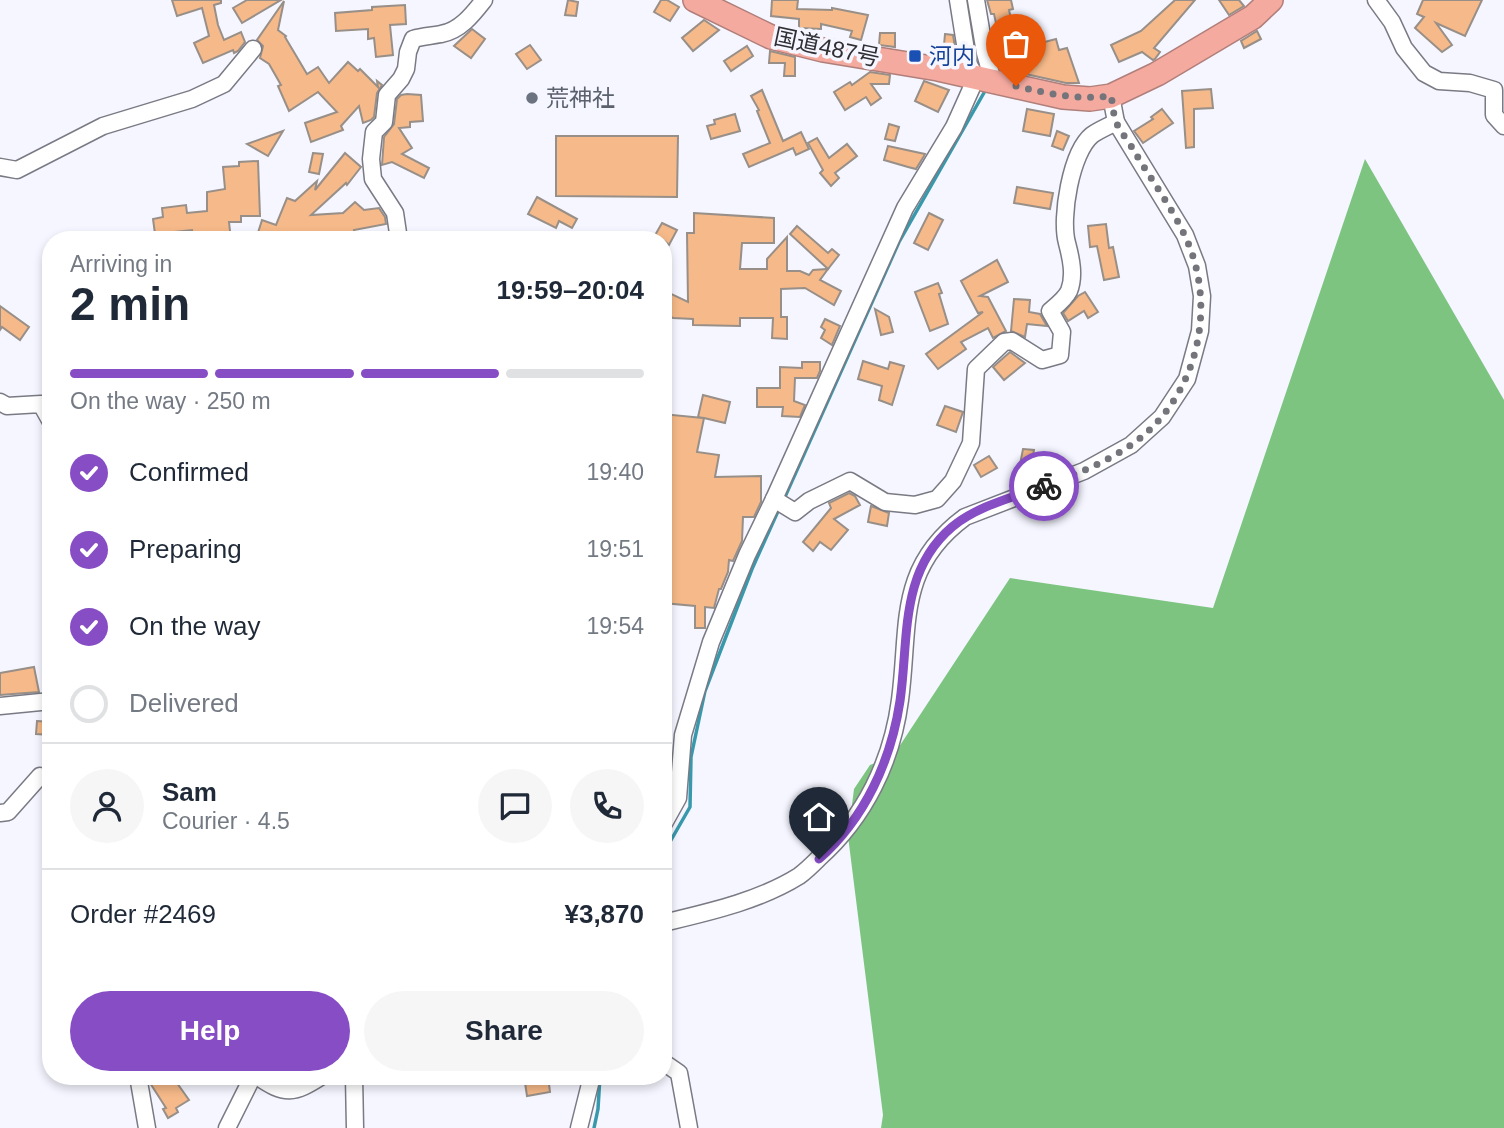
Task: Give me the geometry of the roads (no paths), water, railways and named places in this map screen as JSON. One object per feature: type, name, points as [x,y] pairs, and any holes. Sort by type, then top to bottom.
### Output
[{"type":"highway","name":"国道487号","points":[[695,0],[771,37],[823,50],[984,79],[1063,97],[1090,99],[1111,96],[1157,74],[1253,18],[1271,0]]},
{"type":"street","points":[[398,231],[395,213],[373,179],[371,159],[374,132],[384,122],[387,95],[401,79],[413,39],[443,34],[462,25],[484,0]]},
{"type":"street","points":[[958,0],[968,63],[984,79]]},
{"type":"street","points":[[672,808],[678,797],[683,735],[711,642],[747,555],[905,208],[984,79],[985,53],[975,0]]},
{"type":"street","points":[[1376,0],[1392,22],[1404,48],[1424,73],[1439,81],[1470,83],[1494,90],[1494,115],[1504,126]]},
{"type":"street","points":[[0,167],[17,170],[103,125],[191,99],[223,85],[253,48]]},
{"type":"street","points":[[672,920],[756,897],[800,875],[837,842],[861,811],[875,787],[891,743],[900,702],[909,607],[915,578],[931,550],[951,528],[965,517],[1084,471],[1132,445],[1162,417],[1187,379],[1200,331],[1202,296],[1196,266],[1185,235],[1116,122],[1111,96]]},
{"type":"street","points":[[774,499],[795,512],[809,501],[850,481],[886,502],[915,505],[937,499],[953,481],[971,443],[976,369],[1004,342],[1012,341],[1042,360],[1060,355],[1062,332],[1051,311],[1071,287],[1073,261],[1066,242],[1064,213],[1072,168],[1090,136],[1116,122]]},
{"type":"street","points":[[0,402],[6,406],[42,406]]},
{"type":"street","points":[[0,706],[42,702]]},
{"type":"street","points":[[0,813],[8,812],[42,776]]},
{"type":"street","points":[[672,1068],[679,1073],[688,1128]]},
{"type":"street","points":[[140,1085],[147,1128]]},
{"type":"street","points":[[227,1128],[250,1085]]},
{"type":"street","points":[[272,1085],[284,1091],[300,1090],[308,1085]]},
{"type":"street","points":[[354,1085],[355,1128]]},
{"type":"street","points":[[579,1128],[590,1085]]},
{"type":"waterway","points":[[966,0],[977,54]]},
{"type":"waterway","points":[[784,499],[899,242],[985,91]]},
{"type":"waterway","points":[[672,838],[690,807],[691,757],[705,691],[752,569],[779,509]]},
{"type":"waterway","points":[[594,1128],[599,1085]]},
{"type":"place","name":"河内","points":[[915,56]]},
{"type":"place","name":"荒神社","points":[[532,98]]}]
